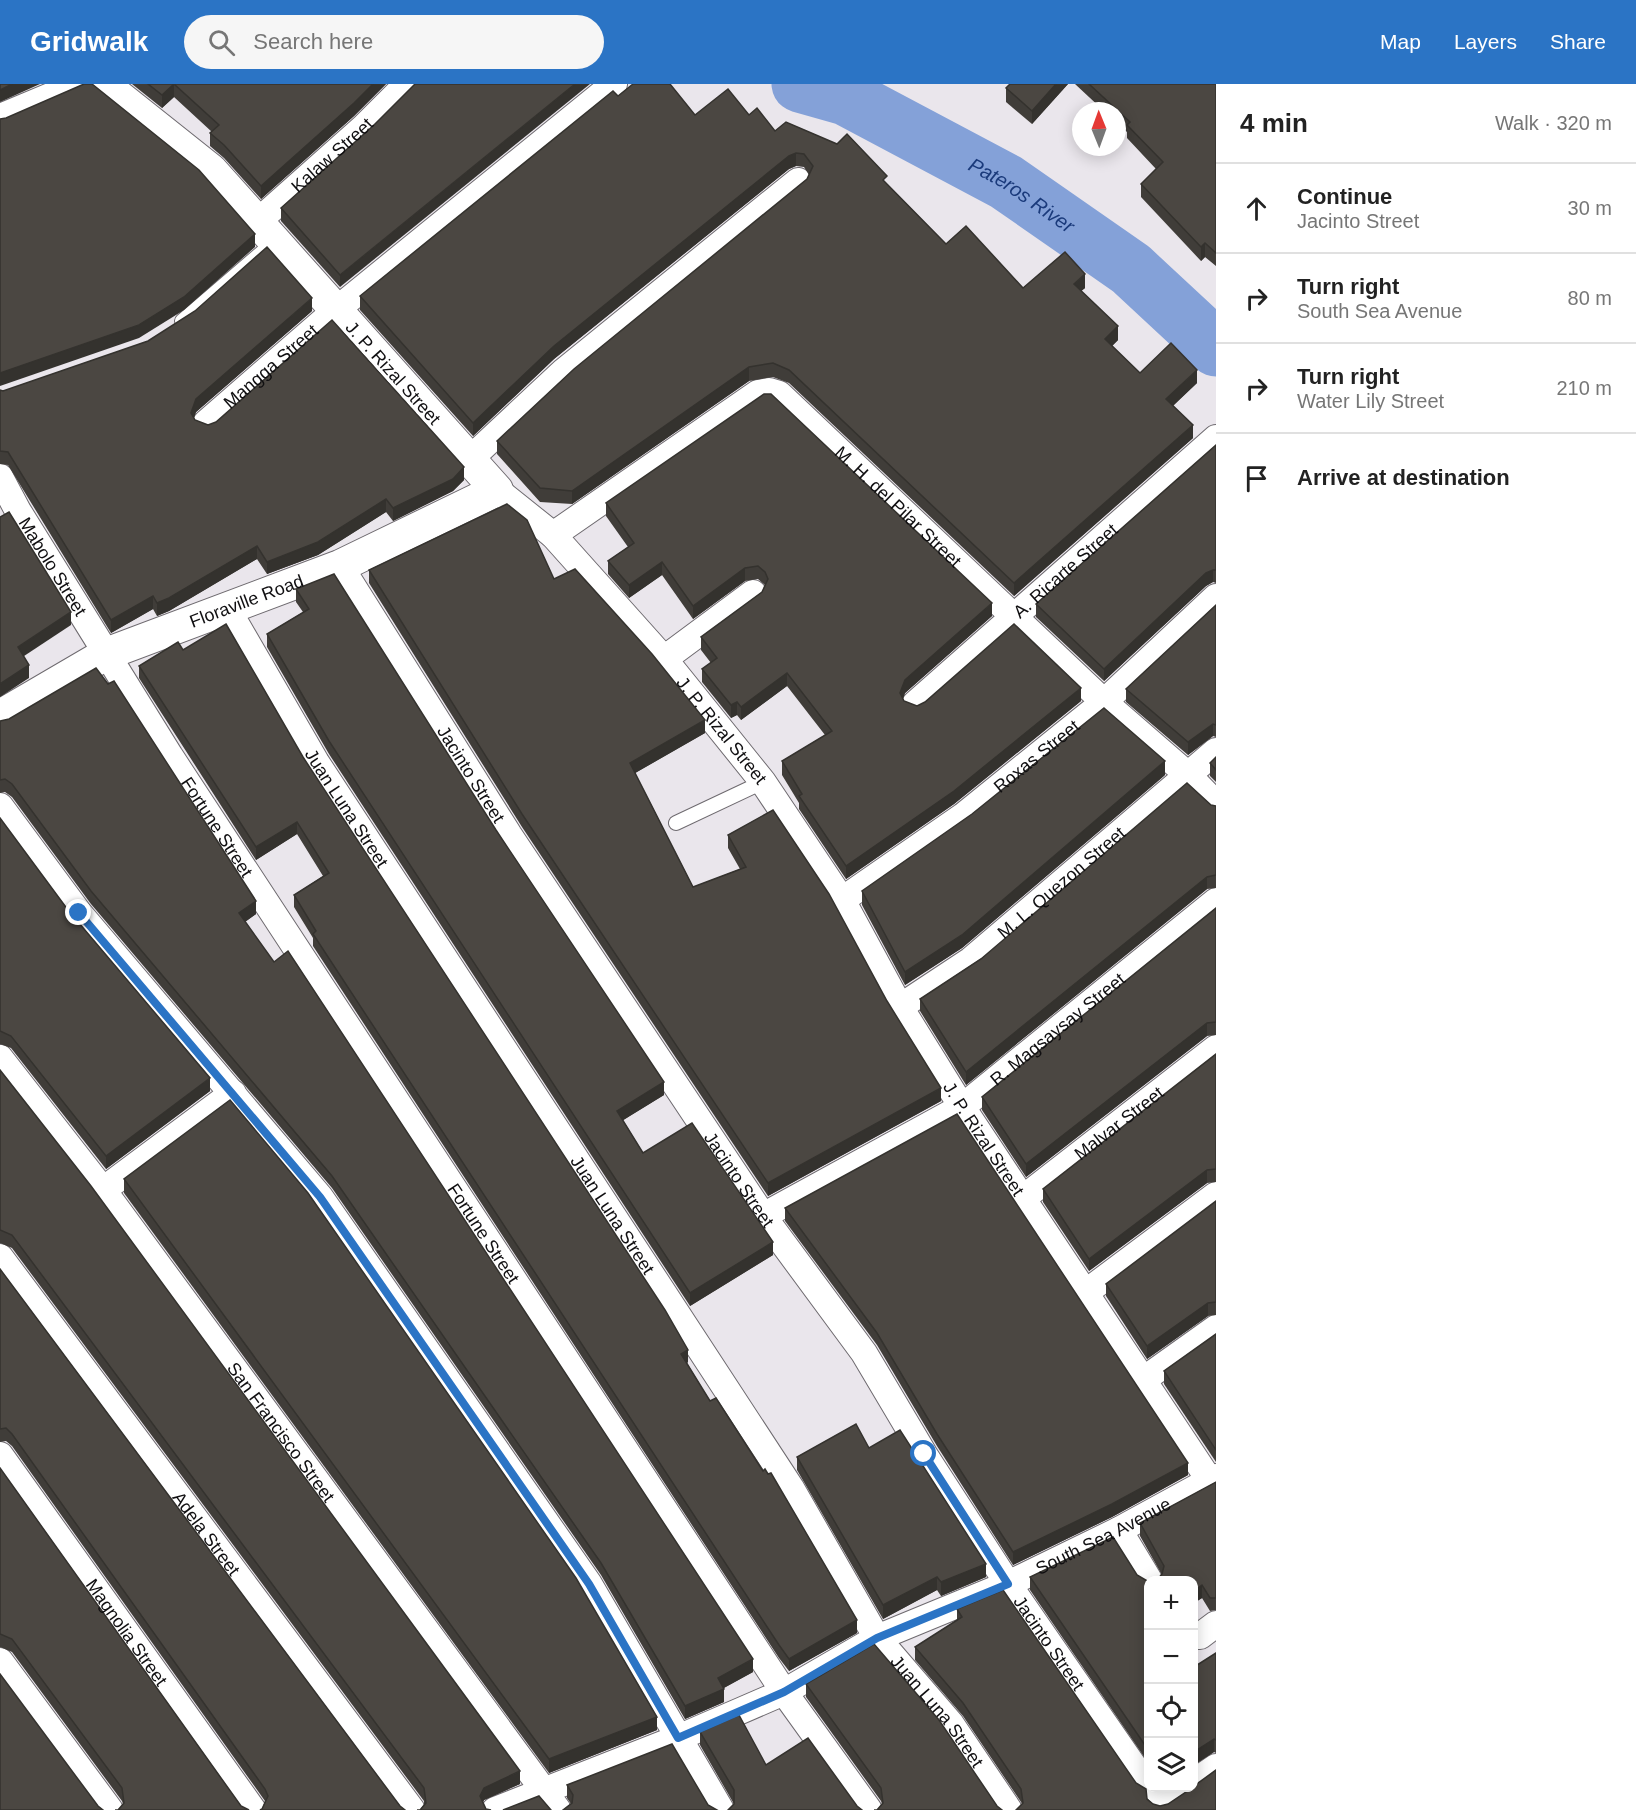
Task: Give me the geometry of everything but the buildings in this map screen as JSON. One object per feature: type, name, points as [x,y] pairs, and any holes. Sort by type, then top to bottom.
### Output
[{"type":"street","points":[[0,117],[79,84]]},
{"type":"street","name":"J. P. Rizal Street","points":[[103,84],[211,170],[471,458],[497,490],[553,535],[664,659],[763,782],[842,900],[900,1007],[962,1107],[1143,1380],[1213,1479]]},
{"type":"street","name":"Kalaw Street","points":[[265,232],[406,84]]},
{"type":"street","name":"Mangga Street","points":[[207,423],[336,310],[614,84]]},
{"type":"street","points":[[471,458],[564,371],[798,181]]},
{"type":"street","name":"M. H. del Pilar Street","points":[[553,535],[758,393],[769,391],[779,393],[1104,702],[1188,775],[1216,804]]},
{"type":"street","name":"A. Ricarte Street","points":[[915,704],[1216,438]]},
{"type":"street","name":"Mabolo Street","points":[[0,477],[9,517],[106,654]]},
{"type":"street","name":"Floraville Road","points":[[0,716],[106,654],[340,566],[497,490]]},
{"type":"street","name":"Jacinto Street","points":[[340,566],[509,835],[763,1216],[864,1353],[924,1454],[1008,1584],[1155,1797]]},
{"type":"street","points":[[664,659],[753,593]]},
{"type":"street","name":"Roxas Street","points":[[842,900],[963,816],[1104,702],[1216,597]]},
{"type":"street","name":"Juan Luna Street","points":[[228,610],[316,762],[791,1488],[877,1638],[951,1724],[1009,1810]]},
{"type":"street","name":"Fortune Street","points":[[106,654],[170,756],[784,1692],[869,1810]]},
{"type":"street","name":"M. L. Quezon Street","points":[[900,1007],[971,960],[1216,751]]},
{"type":"street","points":[[0,806],[79,913],[320,1197],[589,1584],[721,1810]]},
{"type":"street","name":"R. Magsaysay Street","points":[[763,1216],[962,1107],[1216,901]]},
{"type":"street","name":"Malvar Street","points":[[1022,1199],[1216,1048]]},
{"type":"street","name":"San Francisco Street","points":[[0,1058],[103,1190],[551,1800]]},
{"type":"street","points":[[103,1190],[233,1093]]},
{"type":"street","points":[[1085,1293],[1216,1195]]},
{"type":"street","name":"Adela Street","points":[[0,1257],[412,1810]]},
{"type":"street","points":[[1143,1380],[1216,1328]]},
{"type":"street","name":"Magnolia Street","points":[[0,1455],[253,1810]]},
{"type":"street","name":"South Sea Avenue","points":[[495,1810],[551,1800],[678,1738],[784,1692],[877,1638],[1008,1584],[1119,1530],[1213,1479]]},
{"type":"street","points":[[1119,1530],[1146,1576]]},
{"type":"street","points":[[1198,1636],[1216,1624]]},
{"type":"street","points":[[0,1661],[110,1810]]},
{"type":"street","points":[[1198,1779],[1216,1767]]},
{"type":"street","points":[[1155,1797],[1172,1792]]},
{"type":"lane","points":[[170,328],[189,317],[265,232]]},
{"type":"lane","points":[[676,823],[763,782]]},
{"type":"waterway","name":"Pateros River","points":[[800,84],[846,97],[1006,182],[1131,269],[1216,348]]},
{"type":"route","points":[[79,913],[320,1197],[589,1584],[678,1738],[784,1692],[877,1638],[1008,1584],[924,1454]]}]
